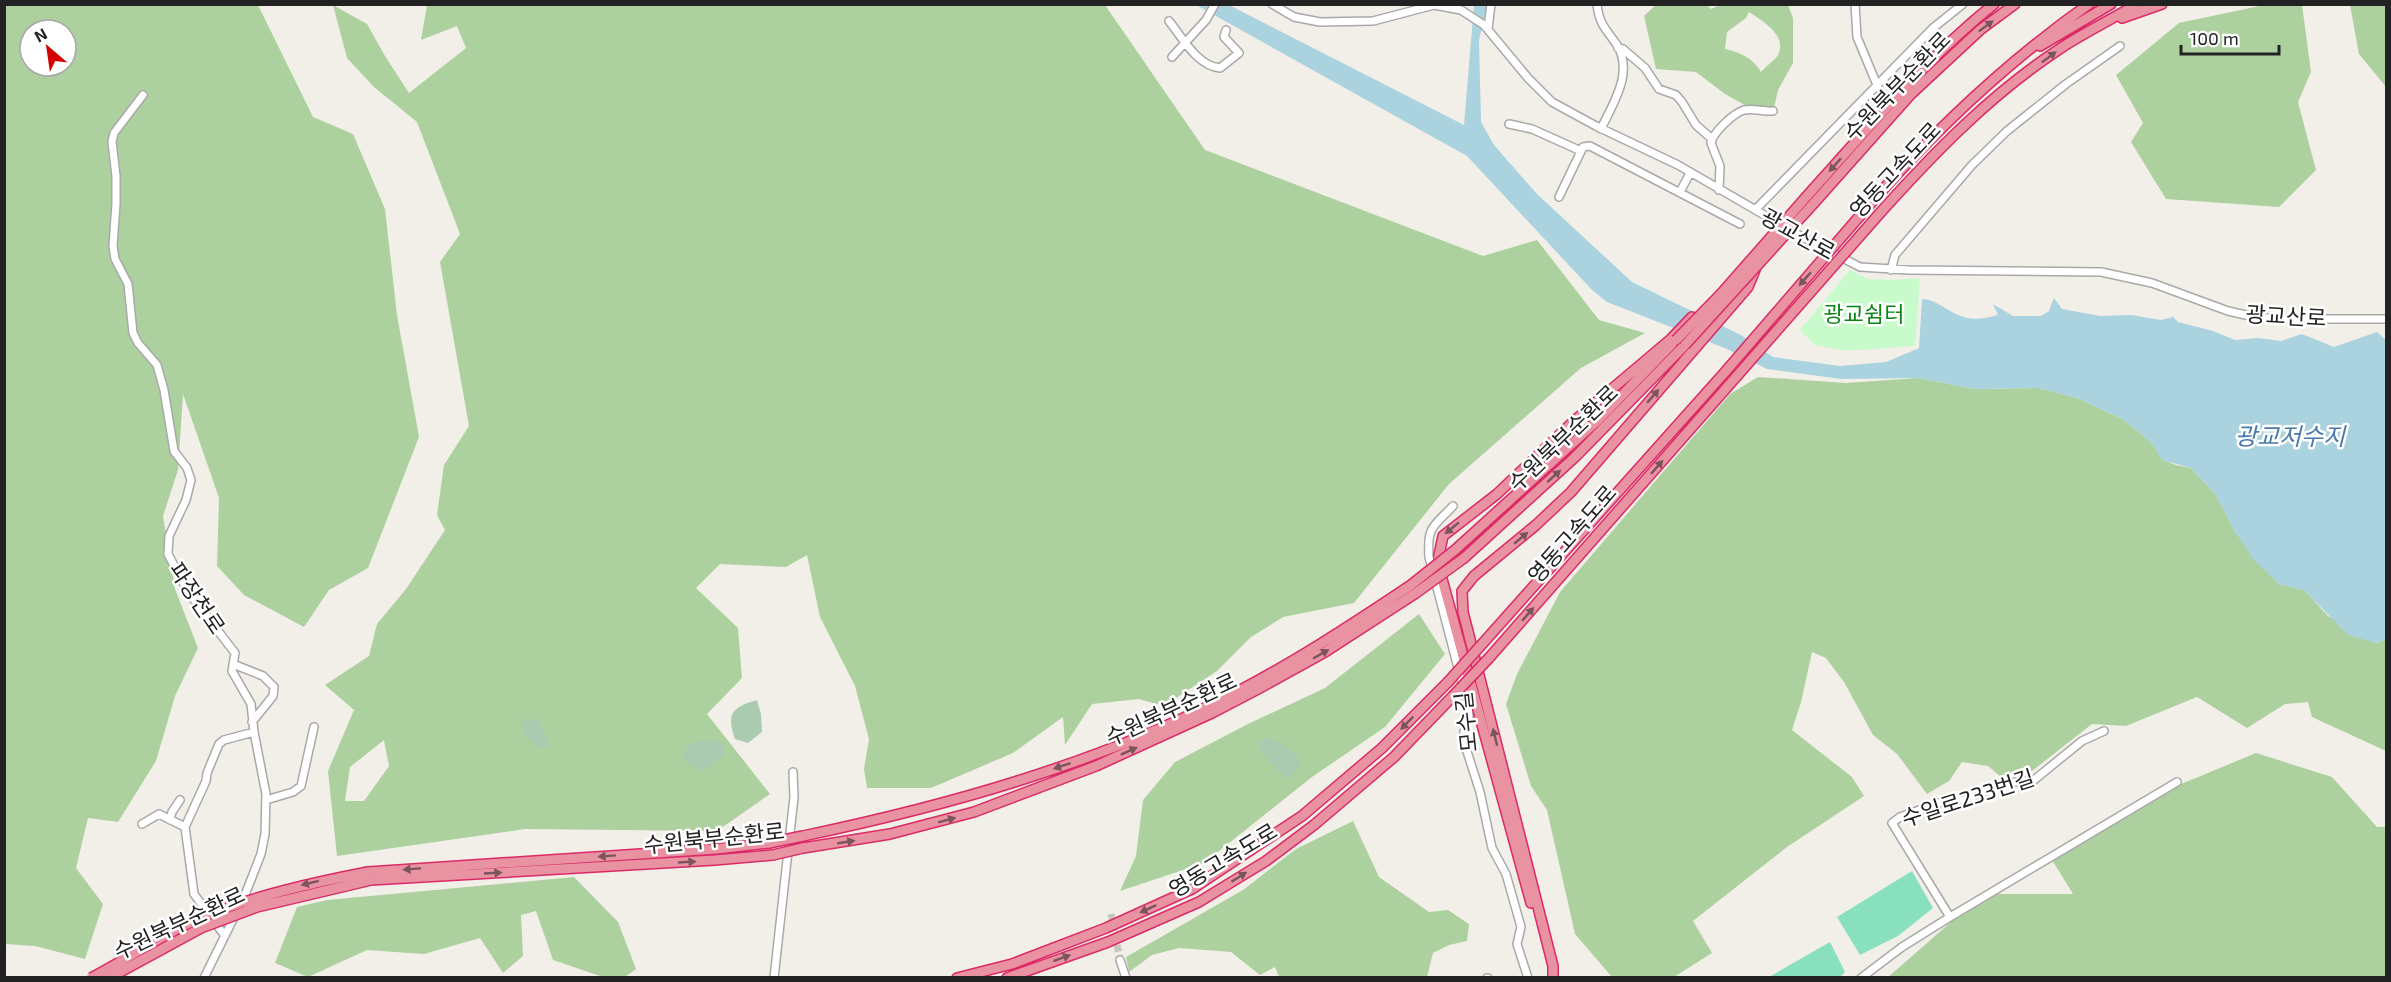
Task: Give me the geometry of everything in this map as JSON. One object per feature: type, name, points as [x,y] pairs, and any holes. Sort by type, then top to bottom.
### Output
[{"type":"highway","name":"수원북부순환로","points":[[91,978],[198,919],[253,899],[302,885],[370,876],[770,843],[887,819],[968,797],[1091,756],[1163,727],[1269,675],[1464,558],[1575,457],[1756,268],[1902,90],[1973,21],[1994,4]]},
{"type":"highway","name":"수원북부순환로","points":[[109,978],[201,928],[257,907],[370,876],[715,860],[773,855],[879,836],[951,819],[1023,795],[1096,766],[1258,689],[1325,652],[1413,589],[1682,343],[1720,295],[1911,94],[1980,30],[2015,4]]},
{"type":"highway","name":"영동고속도로","points":[[957,978],[1012,964],[1065,944],[1107,928],[1192,889],[1256,849],[1302,816],[1382,748],[1448,682],[1483,643],[1726,371],[1920,147],[1973,96],[2049,33],[2089,4]]},
{"type":"highway","name":"영동고속도로","points":[[1973,96],[2023,57],[2111,4]]},
{"type":"highway","name":"영동고속도로","points":[[1007,978],[1108,942],[1199,902],[1266,861],[1314,825],[1394,757],[1489,658],[1930,157],[1985,105],[2058,50],[2137,4]]},
{"type":"highway","name":"영동고속도로","points":[[2099,26],[2162,4]]},
{"type":"highway","points":[[1553,978],[1438,560],[1443,536],[1497,494],[1574,421],[1682,343]]},
{"type":"highway","points":[[1553,978],[1553,966],[1463,612],[1462,591],[1474,576],[1536,525],[1571,492],[1682,343]]},
{"type":"street","points":[[1172,57],[1207,17],[1215,4]]},
{"type":"street","name":"광교산로","points":[[1272,4],[1296,17],[1320,22],[1373,21],[1434,5],[1453,7],[1486,27],[1538,89],[1552,102],[1690,173],[1854,265],[1868,269],[2101,272],[2152,283],[2228,312],[2250,316],[2386,319]]},
{"type":"street","points":[[1486,27],[1491,4]]},
{"type":"street","points":[[1597,4],[1601,25],[1618,48],[1624,75],[1620,90],[1601,129]]},
{"type":"street","points":[[1855,4],[1857,37],[1877,85]]},
{"type":"street","points":[[1755,210],[1934,28],[1966,7]]},
{"type":"street","points":[[1169,21],[1205,62],[1220,68],[1239,53],[1224,37],[1226,30]]},
{"type":"street","points":[[1891,270],[1895,255],[1972,165],[2034,109],[2120,46]]},
{"type":"street","points":[[1618,48],[1623,49],[1645,68],[1659,89],[1676,96],[1683,102],[1696,126],[1712,140]]},
{"type":"street","name":"파장천로","points":[[143,95],[114,133],[112,142],[116,204],[113,246],[115,259],[128,284],[133,333],[138,343],[157,364],[164,390],[174,451],[187,468],[191,480],[186,500],[169,536],[168,554],[188,592],[235,653],[232,671],[251,704],[252,722]]},
{"type":"street","points":[[1719,190],[1720,166],[1713,150],[1712,140],[1716,130],[1739,112],[1773,111]]},
{"type":"street","points":[[1509,124],[1532,129],[1581,151]]},
{"type":"street","points":[[1559,197],[1581,151],[1586,146],[1590,146],[1740,224]]},
{"type":"street","points":[[1680,192],[1690,173]]},
{"type":"street","name":"모수길","points":[[1454,506],[1431,529],[1428,538],[1429,557],[1468,706],[1469,716],[1464,732],[1464,742],[1480,792],[1492,848],[1506,874],[1521,927],[1517,944],[1528,978]]},
{"type":"street","points":[[204,978],[245,895],[261,854],[265,834],[266,800],[252,722],[273,696],[274,687],[263,676],[233,664]]},
{"type":"street","points":[[266,800],[293,792],[301,786],[314,727]]},
{"type":"street","name":"수일로233번길","points":[[1950,917],[1892,823],[1900,817],[1950,800],[1966,800],[1999,784],[2034,780],[2082,741],[2104,731]]},
{"type":"street","points":[[225,936],[194,894],[185,827],[206,781],[219,744],[224,740],[254,732]]},
{"type":"street","points":[[774,978],[794,797],[793,772]]},
{"type":"street","points":[[1861,978],[1902,946],[2177,782]]},
{"type":"street","points":[[170,820],[180,800]]},
{"type":"street","points":[[142,824],[156,814],[185,827]]},
{"type":"street","points":[[1120,960],[1126,978]]},
{"type":"green space","points":[[2269,4],[2302,5],[2311,72],[2298,102],[2316,170],[2279,207],[2166,199],[2131,142],[2143,123],[2116,75],[2179,23]]},
{"type":"green space","points":[[4,5],[258,5],[313,117],[353,134],[385,209],[397,315],[419,437],[368,568],[329,590],[304,627],[244,595],[217,566],[219,498],[183,394],[178,470],[163,516],[175,589],[198,648],[175,696],[156,761],[118,822],[88,818],[76,868],[103,904],[85,959],[35,946],[5,944]]},
{"type":"green space","points":[[333,5],[367,24],[409,93],[466,48],[457,26],[421,40],[427,5],[1105,5],[1205,150],[1483,256],[1537,240],[1599,320],[1645,333],[1581,368],[1449,484],[1354,603],[1283,617],[1251,637],[1217,671],[1164,706],[1139,699],[1092,704],[1065,745],[1063,717],[1013,753],[931,788],[867,788],[864,769],[869,739],[855,686],[820,617],[807,555],[786,567],[720,564],[696,588],[738,628],[742,678],[707,714],[770,794],[717,831],[525,829],[337,856],[328,771],[354,710],[325,685],[369,656],[377,624],[406,589],[445,530],[437,515],[444,465],[469,426],[440,262],[460,234],[417,122],[374,87],[347,58]],"holes":[[[384,740],[389,766],[364,801],[345,801],[350,767]]]},
{"type":"green space","points":[[1656,5],[1707,5],[1711,9],[1720,5],[1788,5],[1793,18],[1793,63],[1778,90],[1774,108],[1752,109],[1725,94],[1696,72],[1656,69],[1644,16]],"holes":[[[1749,12],[1772,29],[1779,41],[1778,55],[1761,72],[1746,56],[1725,49],[1727,32],[1746,18]]]},
{"type":"green space","points":[[2350,5],[2386,5],[2386,87],[2359,54]]},
{"type":"green space","name":"광교쉼터","points":[[1850,270],[1867,279],[1920,278],[1915,346],[1846,351],[1815,345],[1800,330]]},
{"type":"green space","points":[[1758,377],[1846,383],[1918,378],[1975,389],[2039,388],[2077,398],[2123,419],[2152,443],[2163,460],[2191,468],[2216,495],[2235,532],[2279,584],[2304,590],[2328,616],[2377,643],[2386,639],[2386,751],[2312,717],[2308,702],[2285,704],[2247,728],[2197,697],[2126,726],[2092,724],[2032,771],[2000,776],[1988,766],[1962,762],[1949,781],[1927,794],[1897,754],[1873,735],[1844,682],[1826,658],[1812,652],[1792,730],[1852,777],[1864,796],[1787,847],[1693,921],[1712,953],[1674,977],[1612,977],[1575,934],[1547,810],[1531,786],[1506,704],[1517,674],[1560,592],[1730,394]]},
{"type":"green space","points":[[1419,614],[1445,654],[1385,727],[1312,777],[1204,863],[1120,891],[1136,856],[1143,800],[1175,762],[1325,688]]},
{"type":"green space","points":[[757,700],[762,732],[748,743],[735,739],[731,723],[733,713],[742,706]]},
{"type":"green space","points":[[524,718],[538,720],[551,745],[541,750],[523,733],[521,724]]},
{"type":"green space","points":[[1264,738],[1281,743],[1291,750],[1303,764],[1286,780],[1260,751],[1260,741]]},
{"type":"green space","points":[[716,739],[723,744],[725,754],[714,764],[700,771],[682,758],[690,744]]},
{"type":"green space","points":[[2256,753],[2332,777],[2377,827],[2386,827],[2386,977],[1887,978],[1959,915],[1996,894],[2073,894],[2052,860],[2174,787]]},
{"type":"green space","points":[[1353,821],[1379,877],[1429,912],[1448,910],[1469,924],[1467,941],[1449,945],[1433,953],[1427,977],[1279,977],[1275,967],[1260,975],[1231,952],[1179,948],[1152,955],[1129,972],[1126,957],[1243,890],[1296,849]]},
{"type":"green space","points":[[1912,871],[1933,908],[1898,936],[1860,955],[1837,917]]},
{"type":"green space","points":[[574,877],[618,922],[636,969],[625,977],[603,977],[553,960],[536,911],[521,915],[523,956],[503,973],[480,938],[424,954],[367,950],[308,977],[275,963],[297,907],[327,900]]},
{"type":"green space","points":[[1830,942],[1845,972],[1840,977],[1769,977]]},
{"type":"water","name":"광교저수지","points":[[1196,5],[1229,5],[1464,125],[1474,5],[1487,5],[1479,40],[1481,122],[1494,145],[1537,194],[1632,282],[1741,335],[1773,357],[1840,366],[1886,362],[1919,348],[1922,299],[1934,302],[1958,315],[1975,319],[1998,315],[1993,304],[2013,316],[2041,316],[2049,311],[2054,298],[2062,309],[2100,316],[2131,315],[2161,320],[2173,317],[2178,322],[2213,331],[2235,340],[2258,338],[2281,341],[2302,334],[2334,347],[2377,332],[2386,340],[2386,639],[2377,643],[2348,635],[2304,590],[2279,584],[2254,560],[2235,532],[2216,495],[2191,468],[2162,460],[2152,443],[2123,419],[2077,398],[2039,388],[1975,389],[1918,378],[1841,379],[1767,369],[1727,349],[1607,302],[1592,290],[1467,156]]},
{"type":"tunnel","points":[[1111,914],[1120,960]]}]
